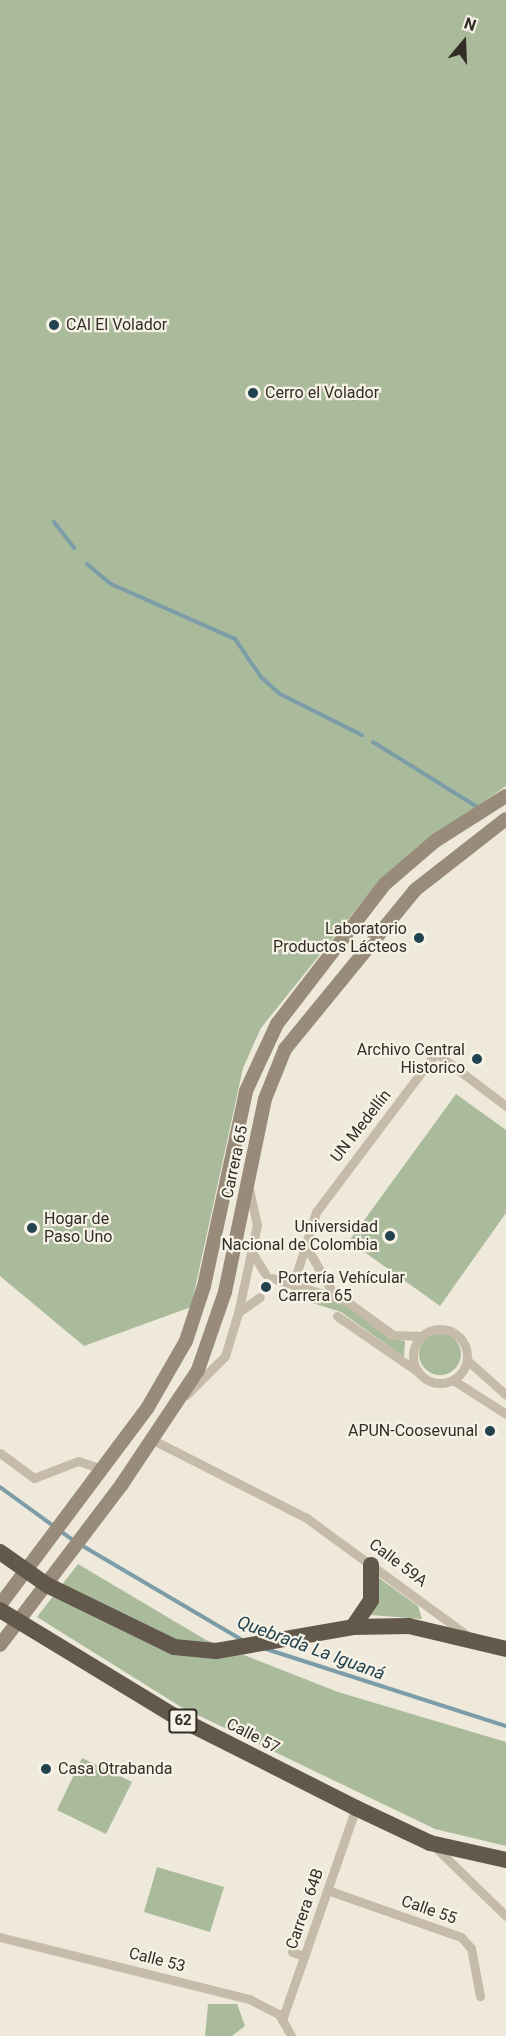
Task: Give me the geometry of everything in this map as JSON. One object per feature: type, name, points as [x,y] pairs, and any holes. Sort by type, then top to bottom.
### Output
[{"type":"highway","points":[[0,1552],[47,1586],[174,1647],[216,1651],[353,1627],[409,1626],[469,1637],[506,1649]]},
{"type":"highway","points":[[353,1627],[371,1600],[371,1564]]},
{"type":"highway","name":"Calle 57","points":[[0,1610],[176,1718],[356,1808],[430,1843],[506,1860]]},
{"type":"main road","name":"Carrera 65","points":[[0,1605],[135,1425],[167,1378],[196,1314],[246,1091],[277,1024],[385,884],[435,840],[506,796]]},
{"type":"main road","name":"Carrera 65","points":[[0,1646],[61,1568],[182,1399],[217,1320],[271,1079],[294,1035],[414,890],[506,819]]},
{"type":"main road","points":[[125,1479],[148,1437],[135,1425]]},
{"type":"street","name":"UN Medellín","points":[[306,1246],[322,1203],[436,1053],[506,1106]]},
{"type":"street","points":[[182,1399],[225,1356],[252,1252],[258,1209],[248,1184]]},
{"type":"street","points":[[293,1284],[306,1246]]},
{"type":"street","points":[[306,1246],[320,1279],[336,1297],[393,1335],[422,1336],[441,1329],[455,1334],[467,1360],[506,1395]]},
{"type":"street","points":[[252,1252],[269,1276],[336,1297]]},
{"type":"street","points":[[238,1313],[260,1297]]},
{"type":"street","points":[[337,1316],[435,1383],[453,1380],[506,1414]]},
{"type":"street","points":[[417,1371],[413,1352],[422,1336]]},
{"type":"street","points":[[453,1380],[467,1360]]},
{"type":"street","name":"Calle 59A","points":[[153,1440],[294,1510],[469,1637]]},
{"type":"street","points":[[0,1453],[34,1478],[78,1461],[100,1472]]},
{"type":"street","name":"Carrera 64B","points":[[282,2020],[356,1808]]},
{"type":"street","points":[[430,1843],[506,1916]]},
{"type":"street","name":"Calle 55","points":[[327,1890],[461,1937],[471,1947],[480,1996]]},
{"type":"street","name":"Calle 53","points":[[0,1937],[249,1999],[282,2020],[291,2036]]},
{"type":"street","points":[[292,1953],[304,1956]]},
{"type":"green space","name":"Cerro el Volador","points":[[0,0],[506,0],[506,786],[414,852],[366,897],[261,1028],[243,1068],[191,1307],[84,1346],[0,1276]]},
{"type":"green space","points":[[456,1094],[506,1130],[506,1213],[440,1306],[349,1241]]},
{"type":"green space","points":[[299,1290],[345,1304],[390,1339],[405,1341],[404,1357],[341,1312],[297,1298]]},
{"type":"green space","points":[[440,1333],[455,1339],[461,1354],[455,1369],[440,1375],[425,1369],[419,1354],[425,1339]]},
{"type":"green space","points":[[78,1564],[206,1640],[338,1692],[506,1742],[506,1846],[435,1829],[181,1707],[37,1617]]},
{"type":"green space","points":[[379,1578],[418,1606],[422,1619],[371,1615],[379,1599]]},
{"type":"green space","points":[[82,1758],[132,1782],[106,1834],[57,1810]]},
{"type":"green space","points":[[157,1867],[224,1887],[210,1932],[144,1912]]},
{"type":"green space","points":[[208,2004],[237,2004],[245,2026],[232,2036],[205,2036]]},
{"type":"waterway","points":[[54,522],[74,548]]},
{"type":"waterway","points":[[87,564],[111,584],[235,639],[261,677],[280,694],[362,735]]},
{"type":"waterway","points":[[373,742],[476,806]]},
{"type":"waterway","name":"Quebrada La Iguaná","points":[[0,1487],[74,1541]]},
{"type":"waterway","name":"Quebrada La Iguaná","points":[[81,1545],[242,1640]]},
{"type":"waterway","name":"Quebrada La Iguaná","points":[[266,1649],[506,1726]]},
{"type":"place","name":"CAI El Volador","points":[[54,325]]},
{"type":"place","name":"Cerro el Volador","points":[[253,393]]},
{"type":"place","name":"Laboratorio Productos Lácteos","points":[[419,938]]},
{"type":"place","name":"Archivo Central Historico","points":[[477,1059]]},
{"type":"place","name":"Hogar de Paso Uno","points":[[32,1228]]},
{"type":"place","name":"Universidad Nacional de Colombia","points":[[390,1236]]},
{"type":"place","name":"Portería Vehícular Carrera 65","points":[[266,1287]]},
{"type":"place","name":"APUN-Coosevunal","points":[[490,1431]]},
{"type":"place","name":"Casa Otrabanda","points":[[46,1769]]}]
